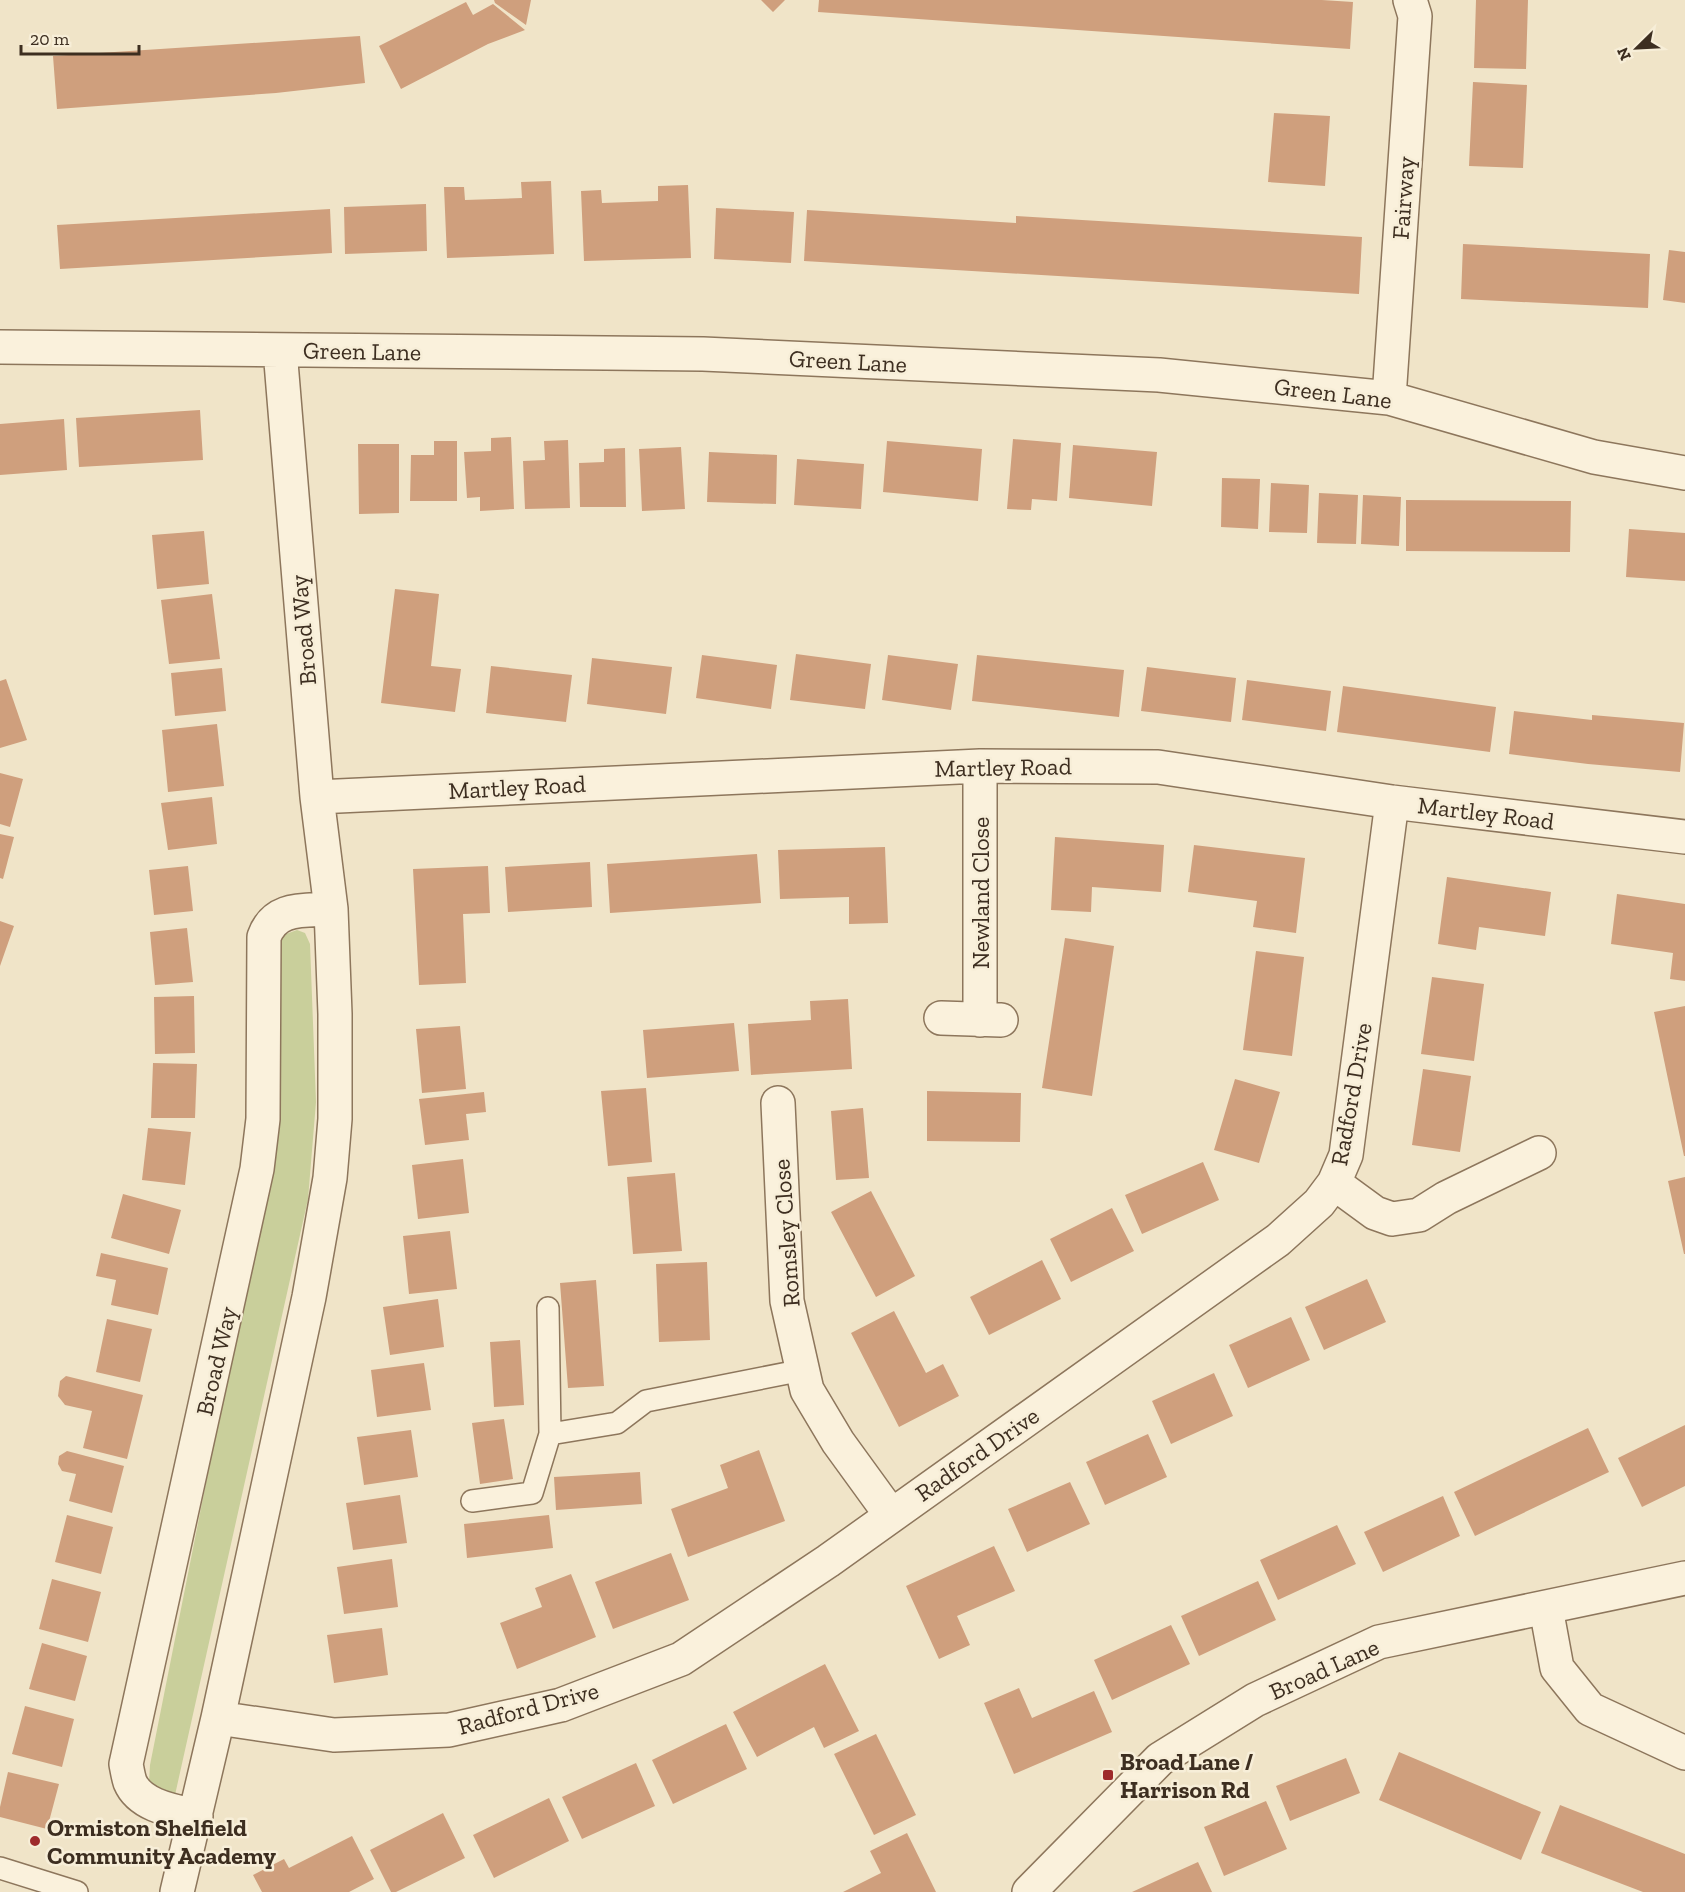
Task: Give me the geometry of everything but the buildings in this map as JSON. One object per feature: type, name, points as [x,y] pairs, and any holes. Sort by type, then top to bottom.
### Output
[{"type":"street","name":"Fairway","points":[[1389,398],[1415,16],[1410,0]]},
{"type":"street","name":"Green Lane","points":[[0,347],[703,354],[1159,375],[1389,398],[1594,457],[1685,472]]},
{"type":"street","name":"Broad Way","points":[[177,1892],[218,1719],[309,1297],[330,1178],[335,1119],[335,1026],[330,909],[317,797],[280,350]]},
{"type":"street","name":"Martley Road","points":[[317,797],[980,766],[1158,767],[1392,802],[1685,837]]},
{"type":"street","name":"Newland Close","points":[[942,1018],[990,1020],[980,766]]},
{"type":"street","name":"Radford Drive","points":[[218,1719],[334,1735],[449,1730],[561,1705],[681,1659],[785,1591],[1278,1239],[1319,1203],[1334,1183],[1346,1155],[1392,802]]},
{"type":"street","name":"Broad Way","points":[[196,1816],[160,1808],[137,1793],[131,1783],[126,1764],[257,1169],[263,1119],[264,937],[267,927],[275,919],[288,912],[330,909]]},
{"type":"street","name":"Romsley Close","points":[[778,1103],[791,1139],[787,1301],[807,1389],[838,1442],[891,1515]]},
{"type":"street","points":[[1334,1183],[1375,1213],[1392,1219],[1419,1215],[1446,1198],[1539,1153]]},
{"type":"street","name":"Broad Lane","points":[[1029,1892],[1160,1759],[1255,1700],[1379,1642],[1685,1578]]},
{"type":"street","points":[[1546,1608],[1557,1668],[1590,1709],[1685,1753]]},
{"type":"lane","points":[[472,1501],[532,1493],[549,1434],[548,1308]]},
{"type":"lane","points":[[549,1434],[616,1423],[646,1401],[803,1370]]},
{"type":"lane","points":[[0,1868],[77,1892]]},
{"type":"green space","points":[[297,930],[305,933],[310,944],[316,1102],[308,1199],[175,1795],[155,1790],[149,1782],[150,1765],[275,1122],[281,1002],[276,943],[286,934]]},
{"type":"place","name":"Broad Lane / Harrison Rd","points":[[1108,1775]]},
{"type":"place","name":"Ormiston Shelfield Community Academy","points":[[35,1841]]}]
